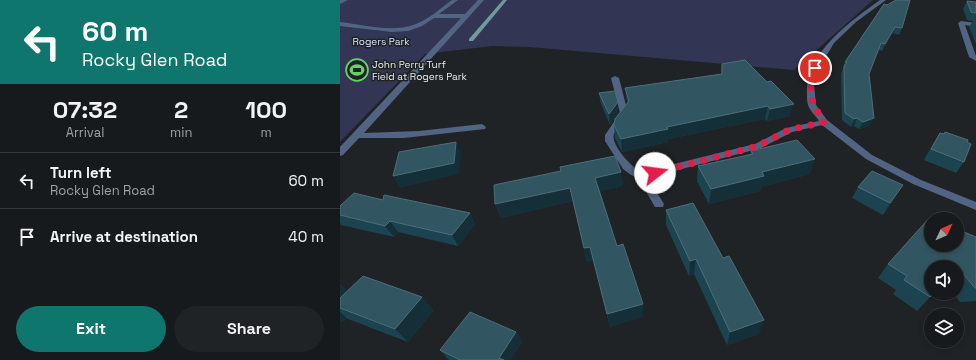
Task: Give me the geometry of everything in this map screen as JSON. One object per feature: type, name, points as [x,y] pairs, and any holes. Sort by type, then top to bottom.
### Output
[{"type":"street","points":[[340,2],[345,0]]},
{"type":"street","points":[[340,24],[392,30],[408,29],[420,25],[455,0]]},
{"type":"street","points":[[340,152],[481,0]]},
{"type":"street","points":[[883,0],[854,21],[832,42],[815,68],[810,85],[812,105],[824,122],[869,157],[917,182],[976,206]]},
{"type":"street","points":[[433,16],[467,16]]},
{"type":"street","points":[[976,25],[961,23],[972,57],[976,59]]},
{"type":"street","points":[[615,78],[624,113],[612,130],[609,141],[626,167],[634,173],[642,176],[758,146],[789,130],[824,122]]},
{"type":"street","points":[[356,135],[383,137],[411,136],[482,127]]},
{"type":"street","points":[[642,176],[659,204]]},
{"type":"green space","name":"Rogers Park","points":[[340,0],[873,0],[794,70],[530,47],[492,46],[425,54],[340,142]]},
{"type":"building","points":[[896,0],[910,0],[902,28],[895,27],[885,44],[881,43],[869,74],[874,118],[863,122],[857,118],[854,119],[845,113],[844,66],[847,62],[845,62],[884,4],[887,5]]},
{"type":"building","points":[[967,1],[976,2],[976,13],[971,12]]},
{"type":"building","points":[[745,60],[767,82],[771,81],[794,104],[770,109],[768,106],[667,127],[668,129],[621,139],[614,125],[615,119],[629,101],[625,88],[722,74],[722,64]]},
{"type":"building","points":[[615,91],[618,102],[609,114],[599,93]]},
{"type":"building","points":[[945,132],[968,140],[967,142],[971,144],[964,162],[931,149],[940,133],[944,134]]},
{"type":"building","points":[[797,140],[815,159],[762,172],[764,176],[711,189],[698,166],[753,154],[751,151]]},
{"type":"building","points":[[456,142],[454,163],[393,176],[399,152]]},
{"type":"building","points":[[615,156],[621,172],[595,178],[617,246],[623,244],[643,304],[607,314],[590,247],[584,248],[570,188],[495,204],[494,185],[561,171],[560,167]]},
{"type":"building","points":[[872,171],[903,185],[890,203],[858,187]]},
{"type":"building","points":[[354,193],[383,200],[384,195],[470,213],[452,235],[390,221],[385,226],[340,215],[340,206]]},
{"type":"building","points":[[693,203],[723,258],[729,256],[764,320],[730,332],[696,259],[690,261],[666,210]]},
{"type":"building","points":[[924,224],[924,252],[964,252],[964,232],[976,237],[976,288],[964,275],[964,260],[924,260],[924,293],[904,280],[907,276],[888,264]]},
{"type":"building","points":[[363,276],[422,297],[395,329],[340,308],[340,298]]},
{"type":"building","points":[[470,312],[516,332],[499,358],[504,360],[460,360],[440,350]]},
{"type":"waterway","points":[[471,40],[505,0]]},
{"type":"place","name":"John Perry Turf Field at Rogers Park","points":[[357,70]]},
{"type":"route","points":[[655,173],[758,146],[789,130],[824,122],[812,105],[810,85],[815,68]]}]
